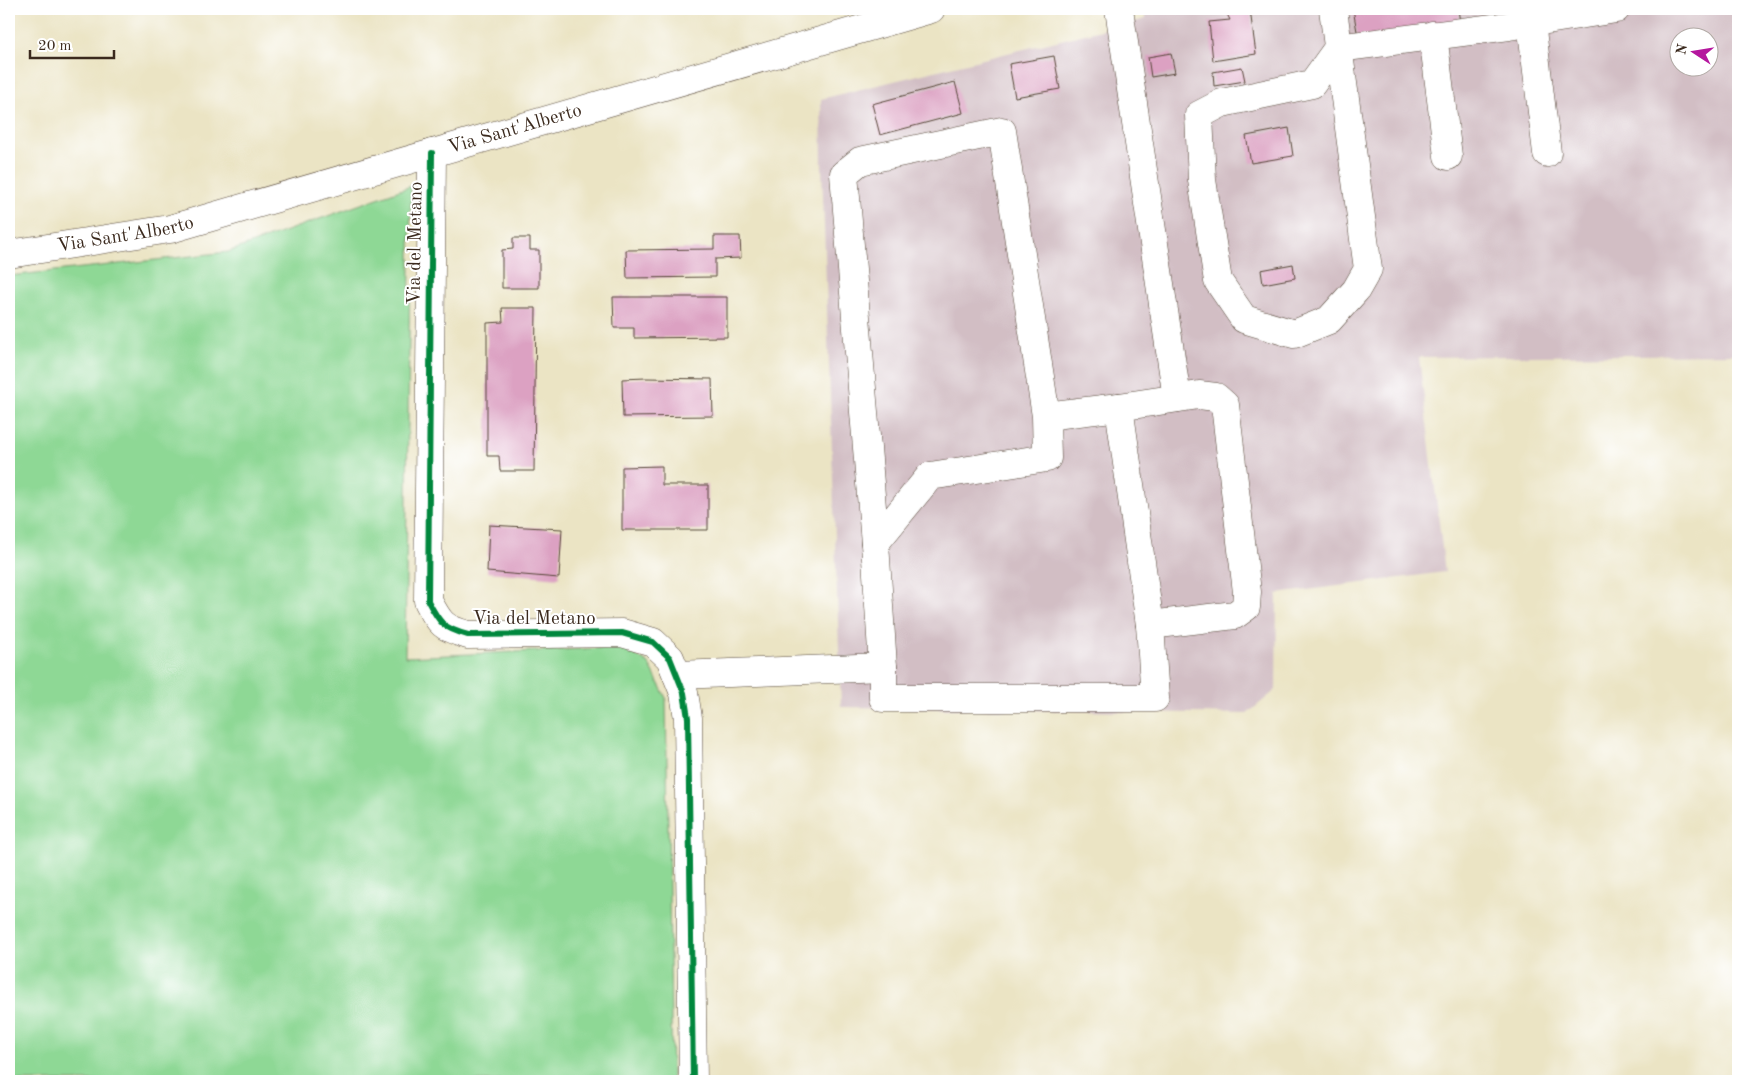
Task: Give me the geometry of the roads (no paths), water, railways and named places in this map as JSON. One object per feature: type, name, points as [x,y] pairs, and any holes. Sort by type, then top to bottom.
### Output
[{"type":"street","name":"Via Sant'Alberto","points":[[9,254],[170,229],[931,9]]},
{"type":"street","points":[[1119,9],[1177,398]]},
{"type":"street","points":[[1333,9],[1338,48],[1368,270],[1356,290],[1329,320],[1294,334],[1244,319],[1218,281],[1202,180],[1199,115],[1222,103],[1312,84],[1338,48],[1616,9]]},
{"type":"street","points":[[1531,22],[1547,153]]},
{"type":"street","points":[[1433,35],[1448,156]]},
{"type":"street","points":[[875,543],[930,476],[1047,458],[1046,416],[1002,131],[860,161],[844,174],[875,543],[883,667],[883,698],[1155,698],[1150,626],[1119,407]]},
{"type":"street","name":"Via del Metano","points":[[432,153],[428,601],[436,618],[449,630],[468,635],[622,633],[653,642],[670,658],[684,693],[688,718],[693,1081]]},
{"type":"street","points":[[1046,416],[1200,395],[1216,398],[1225,405],[1247,592],[1246,607],[1235,615],[1150,626]]},
{"type":"street","points":[[677,676],[883,667]]}]
